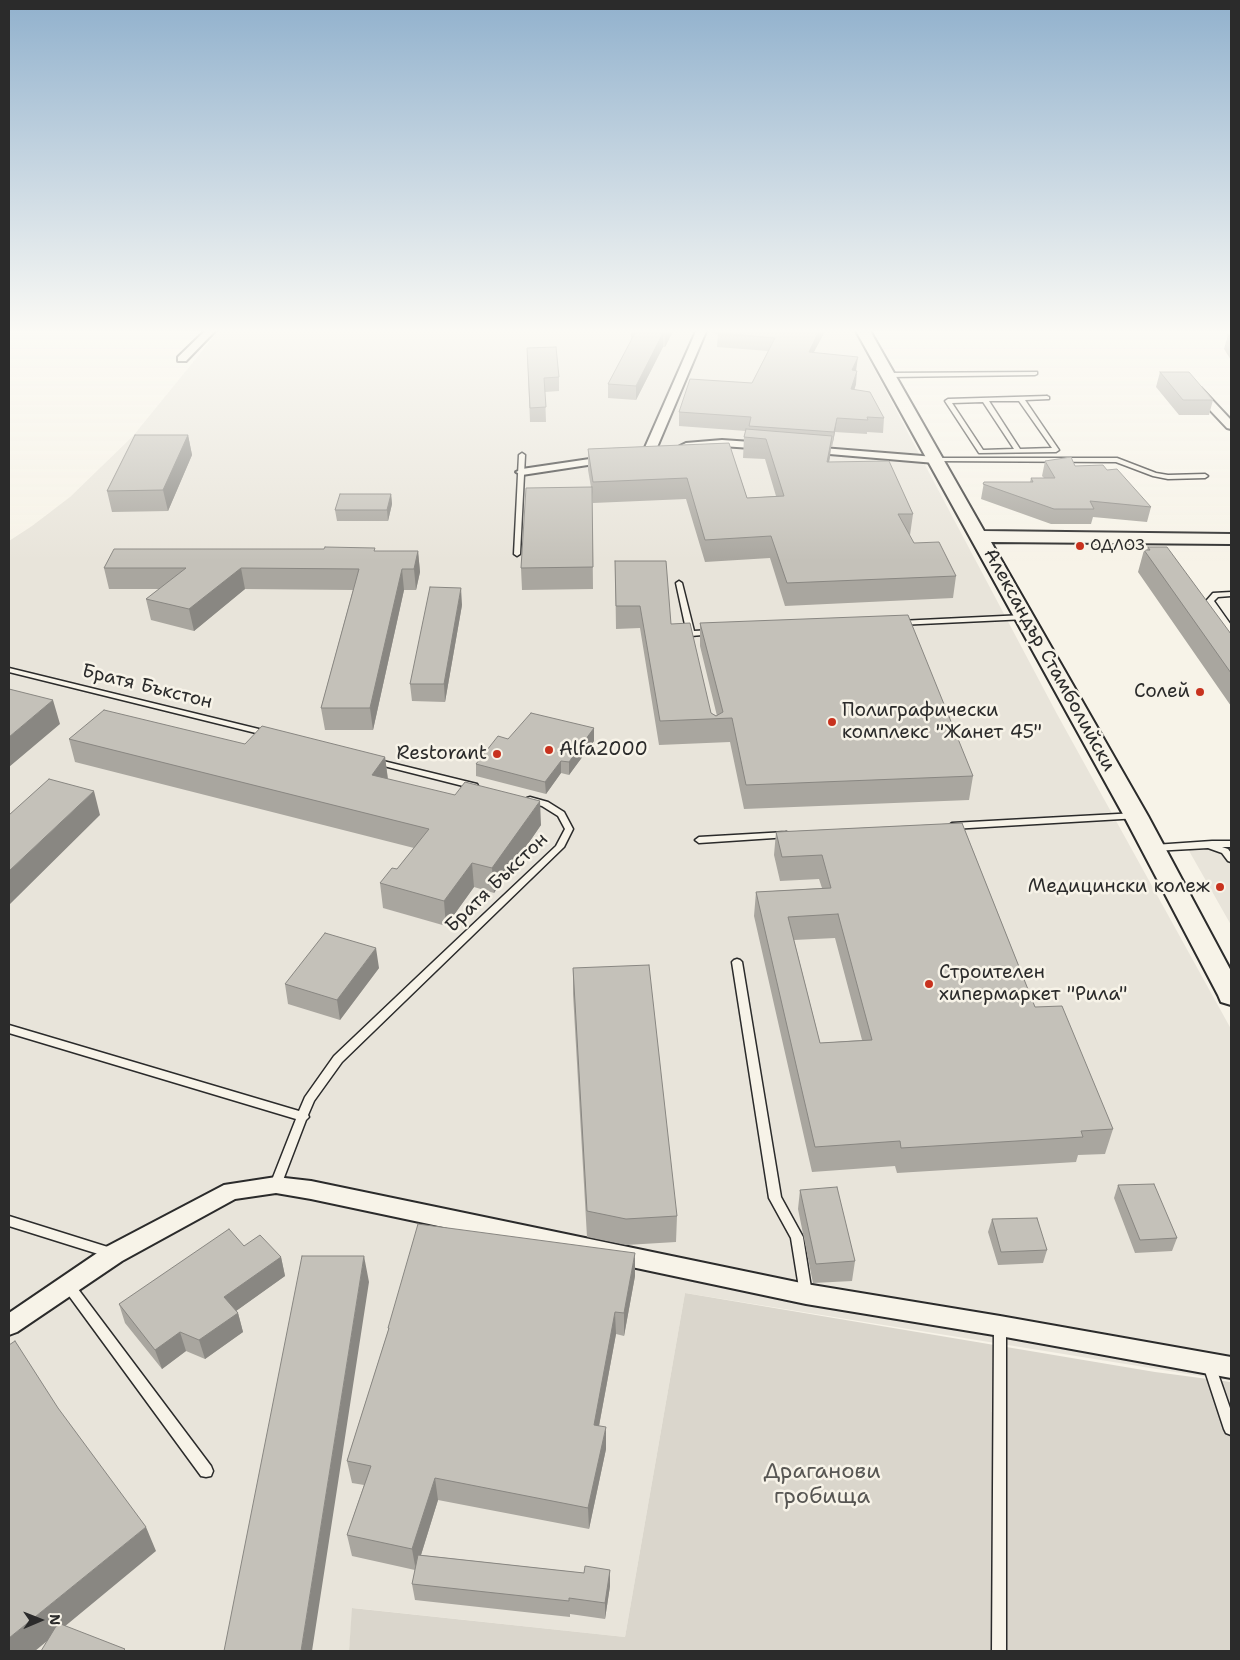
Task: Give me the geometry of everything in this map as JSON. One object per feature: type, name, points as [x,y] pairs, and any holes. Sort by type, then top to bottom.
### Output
[{"type":"street","points":[[666,406],[645,452],[722,443],[780,448]]},
{"type":"street","name":"Александър Стамболийски","points":[[906,406],[1154,848],[1231,995]]},
{"type":"street","points":[[1213,406],[1231,426]]},
{"type":"street","points":[[800,449],[935,460]]},
{"type":"street","points":[[522,472],[624,456]]},
{"type":"street","points":[[979,536],[1231,538]]},
{"type":"street","points":[[9,1324],[114,1254],[231,1191],[276,1185],[320,1192],[806,1294],[1000,1326],[1231,1368]]},
{"type":"lane","points":[[952,406],[981,452],[1056,450],[1026,406]]},
{"type":"lane","points":[[989,406],[1018,451]]},
{"type":"lane","points":[[994,452],[998,460]]},
{"type":"lane","points":[[517,554],[522,455]]},
{"type":"lane","points":[[935,460],[1117,460],[1155,475],[1168,477],[1206,476]]},
{"type":"lane","points":[[679,583],[693,642]]},
{"type":"lane","points":[[1231,594],[1216,595],[1210,601],[1231,630]]},
{"type":"lane","points":[[887,624],[1024,618]]},
{"type":"lane","points":[[691,633],[720,632]]},
{"type":"lane","name":"Братя Бъкстон","points":[[9,670],[277,737]]},
{"type":"lane","points":[[363,758],[487,789]]},
{"type":"lane","name":"Братя Бъкстон","points":[[276,1185],[309,1100],[338,1059],[560,847],[568,829],[561,814],[545,804],[516,796]]},
{"type":"lane","points":[[947,826],[1136,816]]},
{"type":"lane","points":[[699,840],[798,834]]},
{"type":"lane","points":[[1154,848],[1231,844]]},
{"type":"lane","points":[[1209,845],[1225,851],[1231,859]]},
{"type":"lane","points":[[737,962],[776,1198],[796,1237],[806,1294]]},
{"type":"lane","points":[[9,1028],[304,1117]]},
{"type":"lane","points":[[9,1222],[114,1254]]},
{"type":"lane","points":[[68,1285],[206,1471]]},
{"type":"lane","points":[[999,1651],[1000,1326]]},
{"type":"lane","points":[[1209,1365],[1231,1429]]},
{"type":"shaded area","points":[[157,406],[894,406],[1057,714],[1231,1029],[1231,1381],[685,1293],[625,1637],[353,1608],[349,1651],[9,1651],[9,541],[70,497],[133,436]]},
{"type":"shaded area","name":"Медицински колеж","points":[[1231,847],[1231,925],[1188,849]]},
{"type":"green space","name":"Драганови гробища","points":[[685,1293],[1155,1372],[1231,1382],[1231,1651],[349,1651],[352,1608],[625,1637]]},
{"type":"building","points":[[530,406],[546,406],[546,407],[530,408]]},
{"type":"building","points":[[681,406],[878,406],[884,418],[867,417],[868,420],[837,418],[834,432],[749,426],[751,417],[679,412]]},
{"type":"building","points":[[746,429],[832,436],[827,462],[889,461],[913,514],[898,514],[914,543],[939,542],[956,576],[787,583],[771,536],[705,540],[687,478],[593,482],[588,449],[729,443],[747,498],[784,496],[766,439],[744,437]]},
{"type":"building","points":[[135,435],[188,435],[163,490],[107,491]]},
{"type":"building","points":[[1071,457],[1075,466],[1103,465],[1107,470],[1117,469],[1151,507],[1090,501],[1094,509],[1054,509],[983,484],[984,482],[1033,482],[1031,478],[1055,478],[1045,461]]},
{"type":"building","points":[[592,487],[593,567],[521,568],[526,488]]},
{"type":"building","points":[[340,494],[391,494],[387,510],[335,510]]},
{"type":"building","points":[[325,547],[375,548],[374,551],[418,551],[414,569],[402,569],[370,708],[321,708],[359,569],[241,568],[189,609],[146,599],[186,568],[104,568],[114,549],[324,549]]},
{"type":"building","points":[[1148,547],[1167,547],[1231,634],[1231,673],[1144,550],[1150,550]]},
{"type":"building","name":"Полиграфически комплекс \"Жанет 45\"","points":[[615,561],[666,561],[671,624],[690,623],[711,713],[716,716],[723,712],[700,623],[908,615],[973,776],[746,785],[732,718],[660,721],[640,606],[616,606]]},
{"type":"building","points":[[430,587],[461,588],[444,684],[410,684]]},
{"type":"building","points":[[9,689],[53,700],[9,737]]},
{"type":"building","points":[[104,710],[245,744],[262,726],[385,757],[372,775],[455,795],[465,782],[540,801],[492,868],[472,863],[444,901],[380,883],[392,868],[397,869],[429,829],[69,739]]},
{"type":"building","points":[[531,713],[594,728],[569,762],[561,761],[545,782],[476,764],[498,736],[508,739]]},
{"type":"building","points":[[49,779],[94,791],[9,871],[9,815]]},
{"type":"building","name":"Строителен хипермаркет \"Рила\"","points":[[962,823],[1035,1007],[1062,1006],[1113,1129],[1081,1131],[1083,1137],[901,1148],[900,1141],[815,1147],[756,892],[831,888],[822,855],[782,857],[776,832]],"holes":[[[838,914],[872,1040],[820,1043],[788,917]]]},
{"type":"building","points":[[325,933],[376,948],[337,1000],[285,984]]},
{"type":"building","points":[[649,965],[677,1216],[626,1219],[587,1211],[573,968]]},
{"type":"building","points":[[1154,1184],[1177,1238],[1140,1240],[1118,1185]]},
{"type":"building","points":[[837,1187],[855,1261],[816,1264],[800,1190]]},
{"type":"building","points":[[1037,1218],[1047,1250],[1001,1252],[992,1219]]},
{"type":"building","points":[[418,1224],[635,1253],[624,1313],[615,1312],[594,1425],[606,1427],[588,1508],[435,1478],[412,1549],[347,1535],[371,1466],[347,1461],[389,1328]]},
{"type":"building","points":[[229,1229],[244,1246],[260,1235],[281,1257],[224,1297],[238,1313],[199,1340],[180,1332],[155,1350],[119,1304]]},
{"type":"building","points":[[302,1256],[364,1256],[301,1651],[224,1651]]},
{"type":"building","points":[[15,1341],[58,1408],[146,1527],[9,1638],[9,1345]]},
{"type":"building","points":[[418,1555],[584,1573],[585,1566],[610,1570],[605,1603],[569,1598],[569,1601],[412,1584]]},
{"type":"building","points":[[58,1623],[125,1649],[123,1651],[41,1651]]},
{"type":"place","name":"ОДЛОЗ","points":[[1080,546]]},
{"type":"place","name":"Солей","points":[[1200,692]]},
{"type":"place","name":"Полиграфически комплекс \"Жанет 45\"","points":[[832,722]]},
{"type":"place","name":"Alfa2000","points":[[549,750]]},
{"type":"place","name":"Restorant","points":[[497,754]]},
{"type":"place","name":"Медицински колеж","points":[[1220,887]]},
{"type":"place","name":"Строителен хипермаркет \"Рила\"","points":[[929,984]]}]
